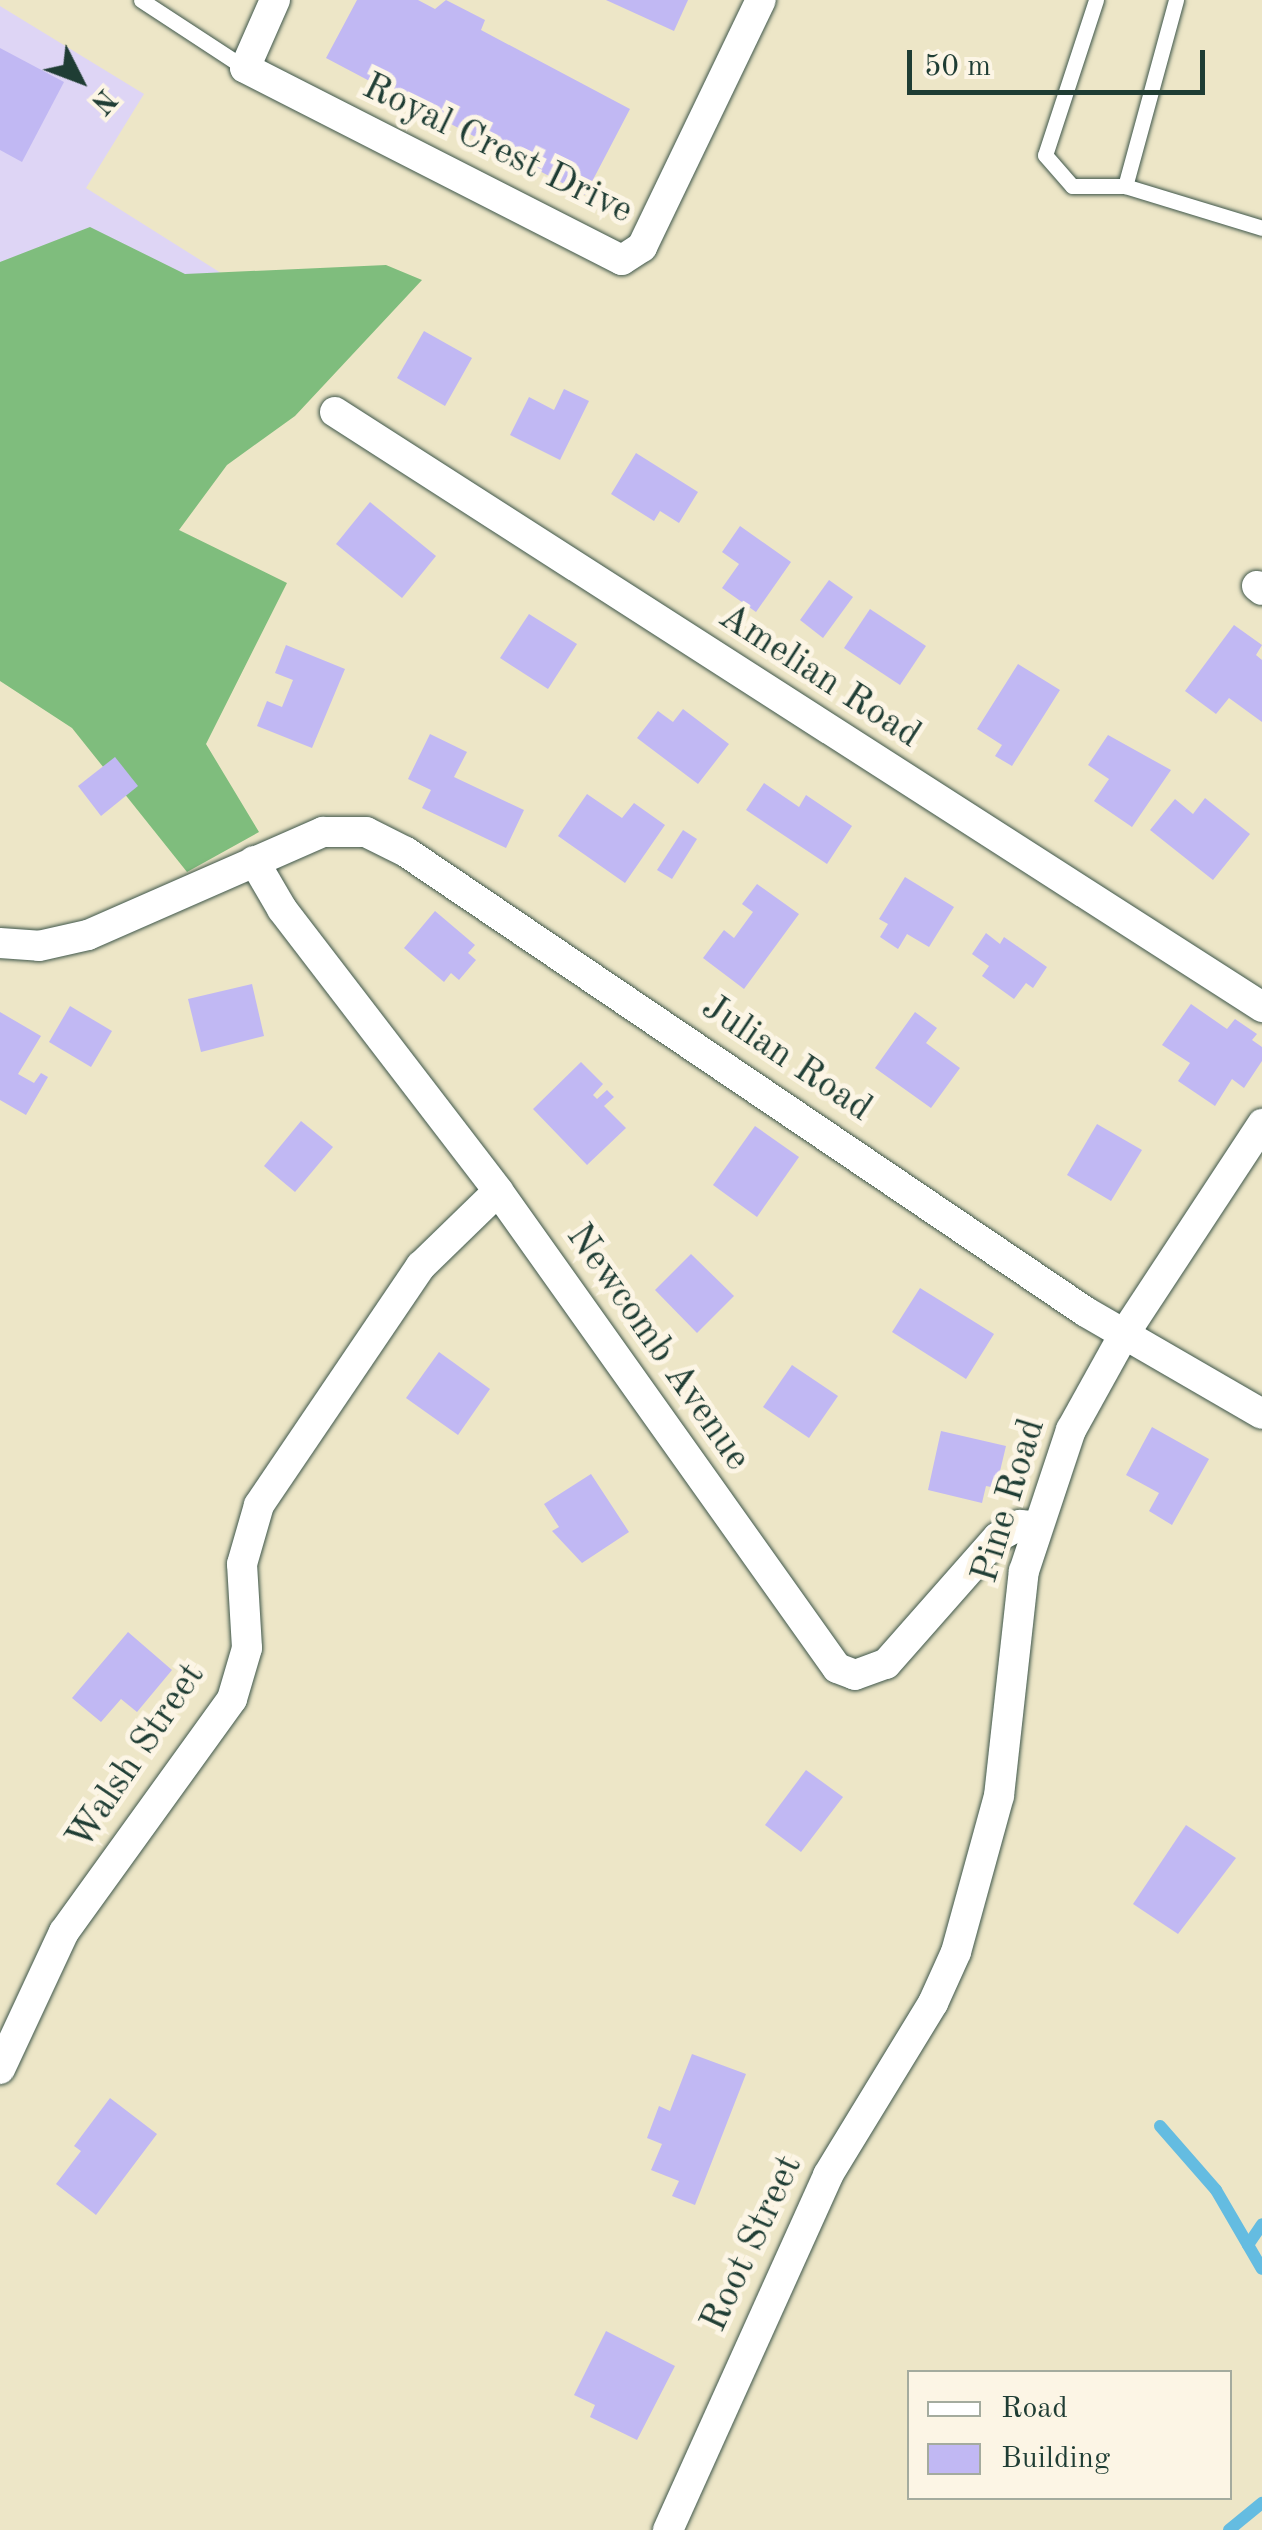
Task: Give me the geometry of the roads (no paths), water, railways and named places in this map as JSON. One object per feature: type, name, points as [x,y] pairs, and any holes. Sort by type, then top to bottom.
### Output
[{"type":"street","points":[[245,68],[275,0]]},
{"type":"street","name":"Royal Crest Drive","points":[[245,68],[622,260],[642,247],[761,0]]},
{"type":"street","name":"Amelian Road","points":[[335,412],[1262,1007]]},
{"type":"street","name":"Julian Road","points":[[0,943],[39,946],[88,935],[254,861],[344,829],[386,841],[1124,1336],[1262,1414]]},
{"type":"street","name":"Newcomb Avenue","points":[[254,861],[282,909],[498,1191],[836,1668],[855,1675],[886,1664],[998,1537],[1020,1525],[1036,1526]]},
{"type":"street","name":"Pine Road","points":[[933,2003],[987,1856],[1024,1571],[1071,1430],[1124,1336],[1262,1124]]},
{"type":"street","name":"Walsh Street","points":[[0,2069],[50,1954],[232,1699],[247,1648],[242,1564],[259,1506],[421,1266],[498,1191]]},
{"type":"street","name":"Root Street","points":[[668,2530],[828,2175],[933,2003]]},
{"type":"lane","points":[[141,0],[245,68]]},
{"type":"lane","points":[[1096,0],[1045,156],[1072,186],[1125,186],[1262,228]]},
{"type":"lane","points":[[1125,186],[1176,0]]},
{"type":"waterway","points":[[1160,2126],[1216,2190],[1262,2269]]},
{"type":"waterway","points":[[1248,2245],[1262,2224]]},
{"type":"waterway","points":[[1229,2530],[1262,2503]]}]
